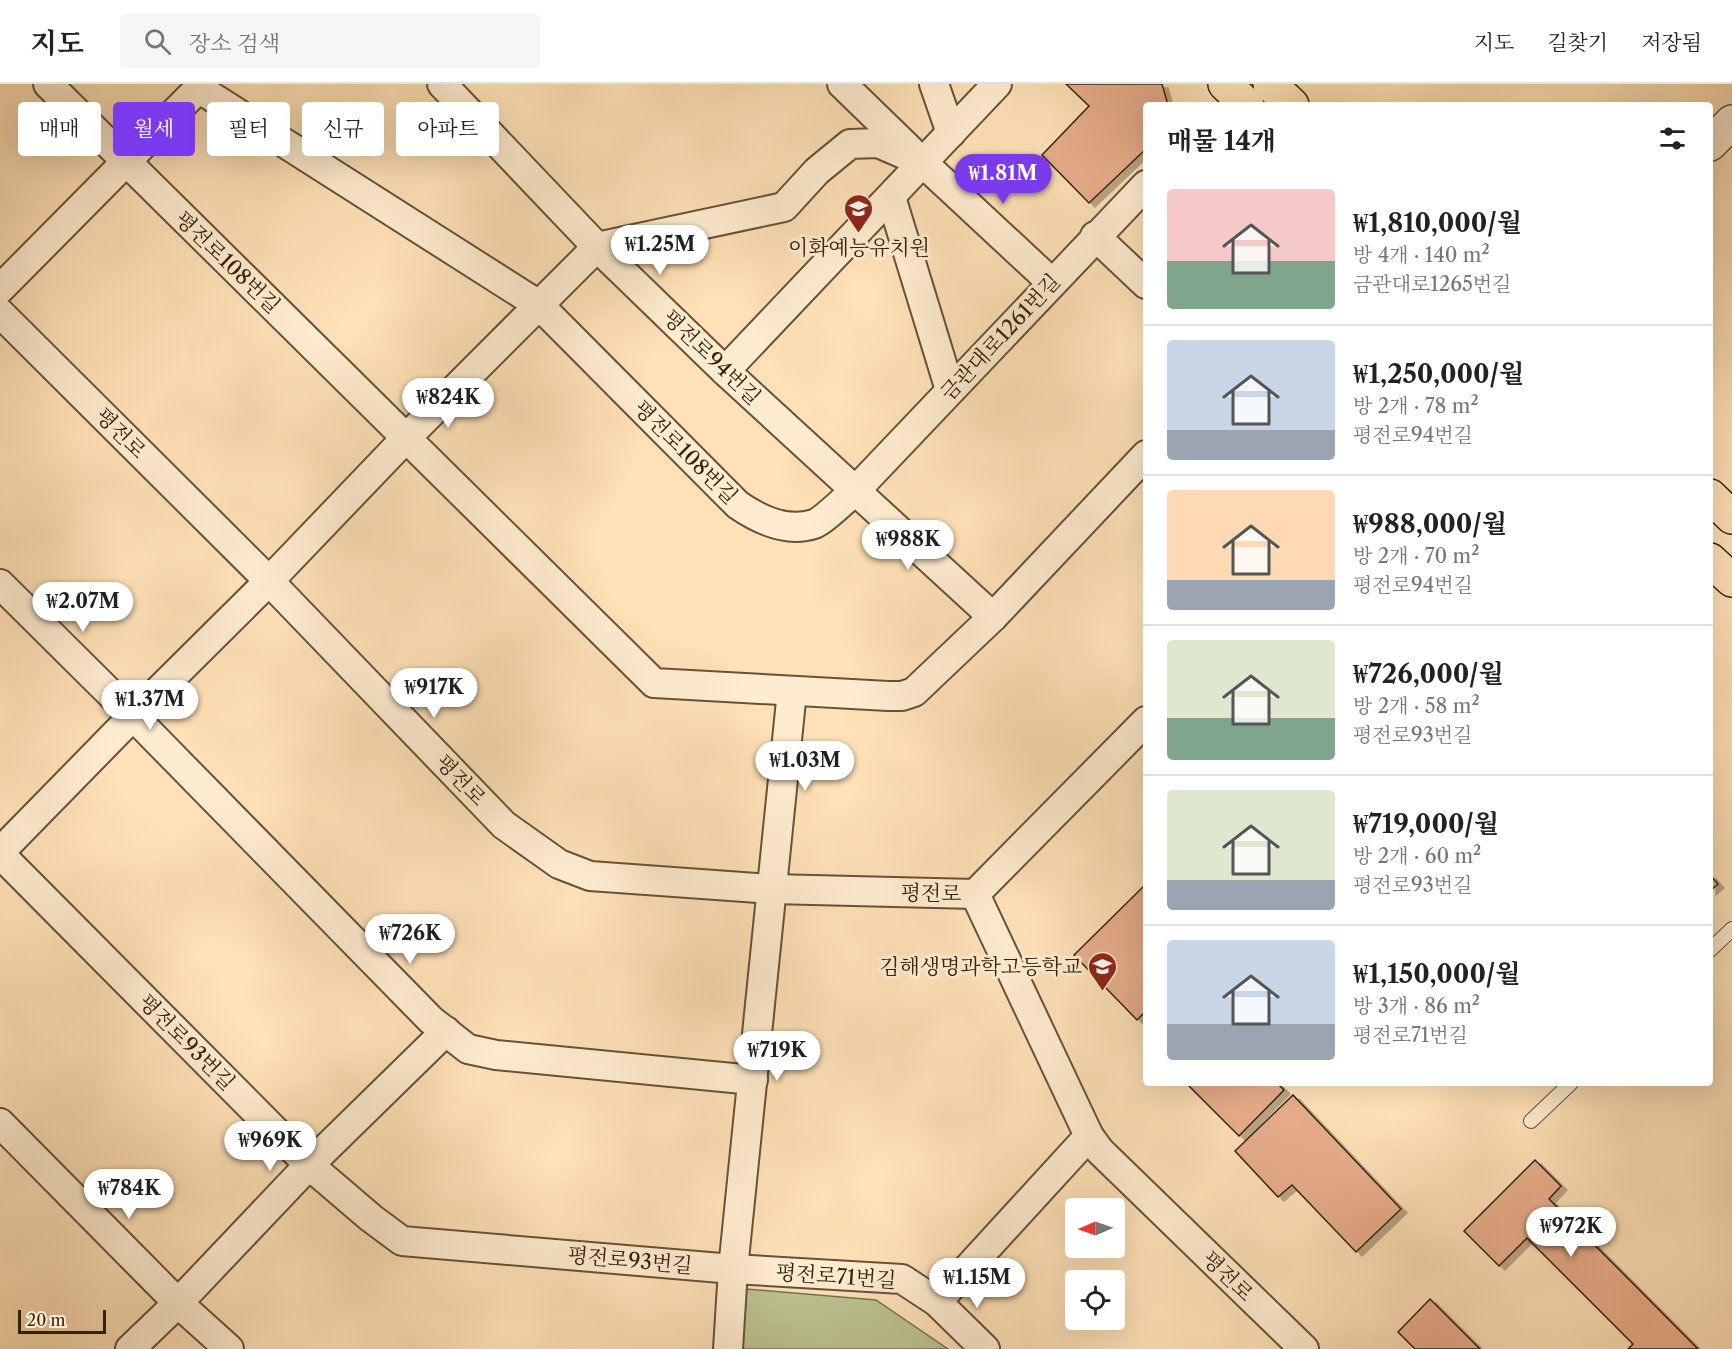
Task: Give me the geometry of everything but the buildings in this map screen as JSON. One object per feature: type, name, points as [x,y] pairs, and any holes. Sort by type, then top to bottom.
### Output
[{"type":"main road","points":[[1270,84],[1289,102]]},
{"type":"main road","points":[[1713,499],[1732,517]]},
{"type":"main road","points":[[1713,563],[1732,580]]},
{"type":"street","name":"평전로108번길","points":[[48,84],[406,438]]},
{"type":"street","name":"평전로94번길","points":[[442,84],[597,247],[725,371],[993,617]]},
{"type":"street","points":[[842,84],[922,162],[1052,282]]},
{"type":"street","points":[[934,84],[951,133]]},
{"type":"street","points":[[725,371],[997,84]]},
{"type":"street","name":"평전로108번길","points":[[201,86],[539,305],[738,505],[760,520],[787,526],[815,524],[855,491]]},
{"type":"street","points":[[0,289],[201,86]]},
{"type":"street","points":[[1713,141],[1732,122]]},
{"type":"street","points":[[0,853],[269,581],[406,438],[597,247],[784,207],[817,171],[850,144],[878,142],[922,162]]},
{"type":"street","name":"금관대로1261번길","points":[[855,491],[1143,188]]},
{"type":"street","points":[[891,197],[950,390]]},
{"type":"street","points":[[1095,236],[1143,281]]},
{"type":"street","name":"평전로","points":[[0,313],[269,581],[504,825],[559,864],[590,876],[772,890],[975,894],[1143,724]]},
{"type":"street","points":[[406,438],[654,683],[902,696],[914,692],[929,679],[993,617],[1143,458]]},
{"type":"street","points":[[0,584],[431,1020],[468,1048],[496,1055],[753,1080]]},
{"type":"street","points":[[728,1349],[733,1269],[792,690]]},
{"type":"street","name":"평전로93번길","points":[[0,853],[309,1165],[371,1218],[402,1241],[733,1269]]},
{"type":"street","name":"평전로","points":[[975,894],[1089,1137],[1100,1151],[1304,1349]]},
{"type":"street","points":[[130,1349],[178,1303],[309,1165],[446,1032]]},
{"type":"street","points":[[0,1123],[178,1303],[229,1349]]},
{"type":"street","points":[[937,1302],[1089,1137]]},
{"type":"street","name":"평전로71번길","points":[[733,1269],[902,1279],[937,1302],[985,1349]]},
{"type":"lane","points":[[1713,947],[1732,928]]},
{"type":"lane","points":[[1531,1121],[1568,1086]]},
{"type":"green space","points":[[746,1289],[876,1300],[948,1349],[740,1349]]},
{"type":"place","name":"이화예능유치원","points":[[859,234]]},
{"type":"place","name":"김해생명과학고등학교","points":[[1103,992]]}]
